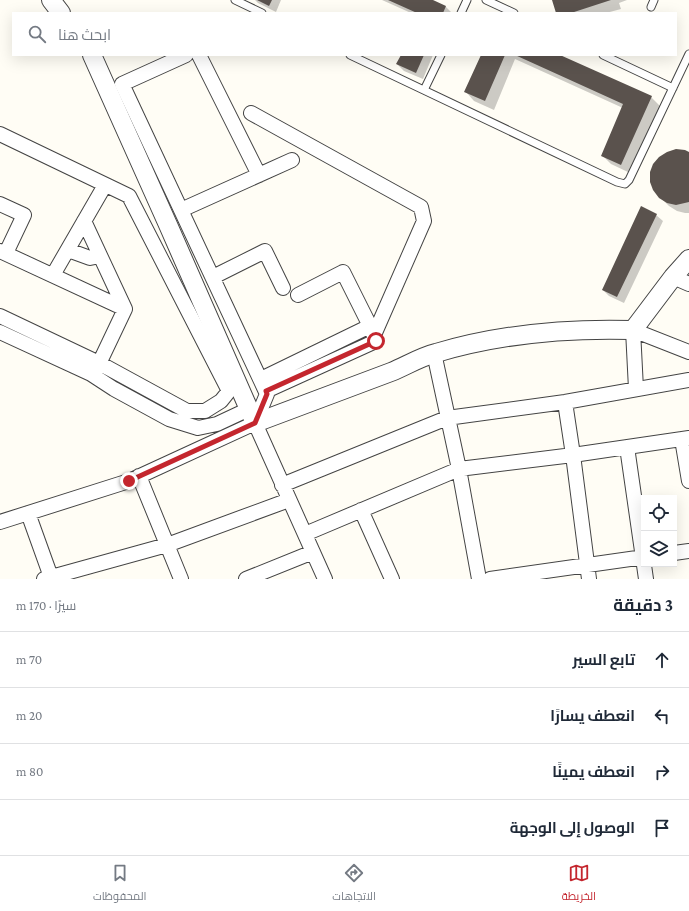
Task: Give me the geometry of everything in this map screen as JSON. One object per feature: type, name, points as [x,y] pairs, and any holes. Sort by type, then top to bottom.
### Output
[{"type":"street","points":[[51,0],[60,12]]},
{"type":"street","points":[[92,56],[324,579]]},
{"type":"street","points":[[0,522],[139,476],[252,416],[267,394],[122,84],[184,56]]},
{"type":"street","points":[[200,56],[259,175]]},
{"type":"street","points":[[251,113],[421,207],[424,221],[372,331]]},
{"type":"street","points":[[0,134],[129,196],[229,391],[221,401],[205,411],[187,411],[95,368],[0,316]]},
{"type":"street","points":[[181,210],[292,160]]},
{"type":"street","points":[[53,275],[105,185]]},
{"type":"street","points":[[0,204],[24,216],[3,252],[125,309]]},
{"type":"street","points":[[84,221],[125,309]]},
{"type":"street","points":[[68,250],[90,258],[100,256]]},
{"type":"street","points":[[213,277],[265,251],[283,288]]},
{"type":"street","points":[[636,389],[633,330],[681,280],[689,259]]},
{"type":"street","points":[[263,385],[376,341],[343,272],[298,295]]},
{"type":"street","points":[[95,368],[125,309]]},
{"type":"street","points":[[0,332],[95,368],[114,389],[169,419],[198,428],[252,416],[396,370],[434,354],[464,345],[529,334],[596,329],[633,330],[689,352]]},
{"type":"street","points":[[434,354],[459,469],[479,579]]},
{"type":"street","points":[[282,485],[447,418],[565,402],[689,380]]},
{"type":"street","points":[[565,402],[588,572]]},
{"type":"street","points":[[304,534],[459,469],[628,448],[686,439],[689,481]]},
{"type":"street","points":[[628,448],[641,543]]},
{"type":"street","points":[[139,476],[181,579]]},
{"type":"street","points":[[28,513],[49,578],[167,545],[289,500]]},
{"type":"street","points":[[362,510],[392,579]]},
{"type":"street","points":[[677,553],[689,551]]},
{"type":"street","points":[[246,579],[312,552]]},
{"type":"street","points":[[490,579],[588,572],[641,559]]},
{"type":"street","points":[[644,567],[646,579]]},
{"type":"lane","points":[[235,0],[260,12]]},
{"type":"lane","points":[[461,12],[467,0]]},
{"type":"lane","points":[[486,0],[512,12]]},
{"type":"lane","points":[[651,7],[654,0]]},
{"type":"lane","points":[[352,56],[625,184],[629,180],[689,54]]},
{"type":"lane","points":[[424,90],[441,56]]},
{"type":"lane","points":[[605,56],[673,88]]},
{"type":"building","points":[[257,0],[272,0],[269,6]]},
{"type":"building","points":[[388,0],[433,0],[446,6],[443,12],[415,12]]},
{"type":"building","points":[[552,0],[611,0],[574,12],[556,12]]},
{"type":"building","points":[[400,56],[424,56],[416,73],[396,64]]},
{"type":"building","points":[[481,56],[505,56],[485,101],[464,92]]},
{"type":"building","points":[[517,56],[562,56],[652,96],[621,165],[601,156],[623,104]]},
{"type":"building","points":[[676,149],[689,152],[689,202],[676,205],[667,203],[659,198],[653,190],[650,182],[650,172],[653,164],[659,157]]},
{"type":"building","points":[[641,206],[657,214],[617,297],[602,290]]},
{"type":"route","points":[[129,481],[255,423],[267,394],[266,391],[376,341]]}]
